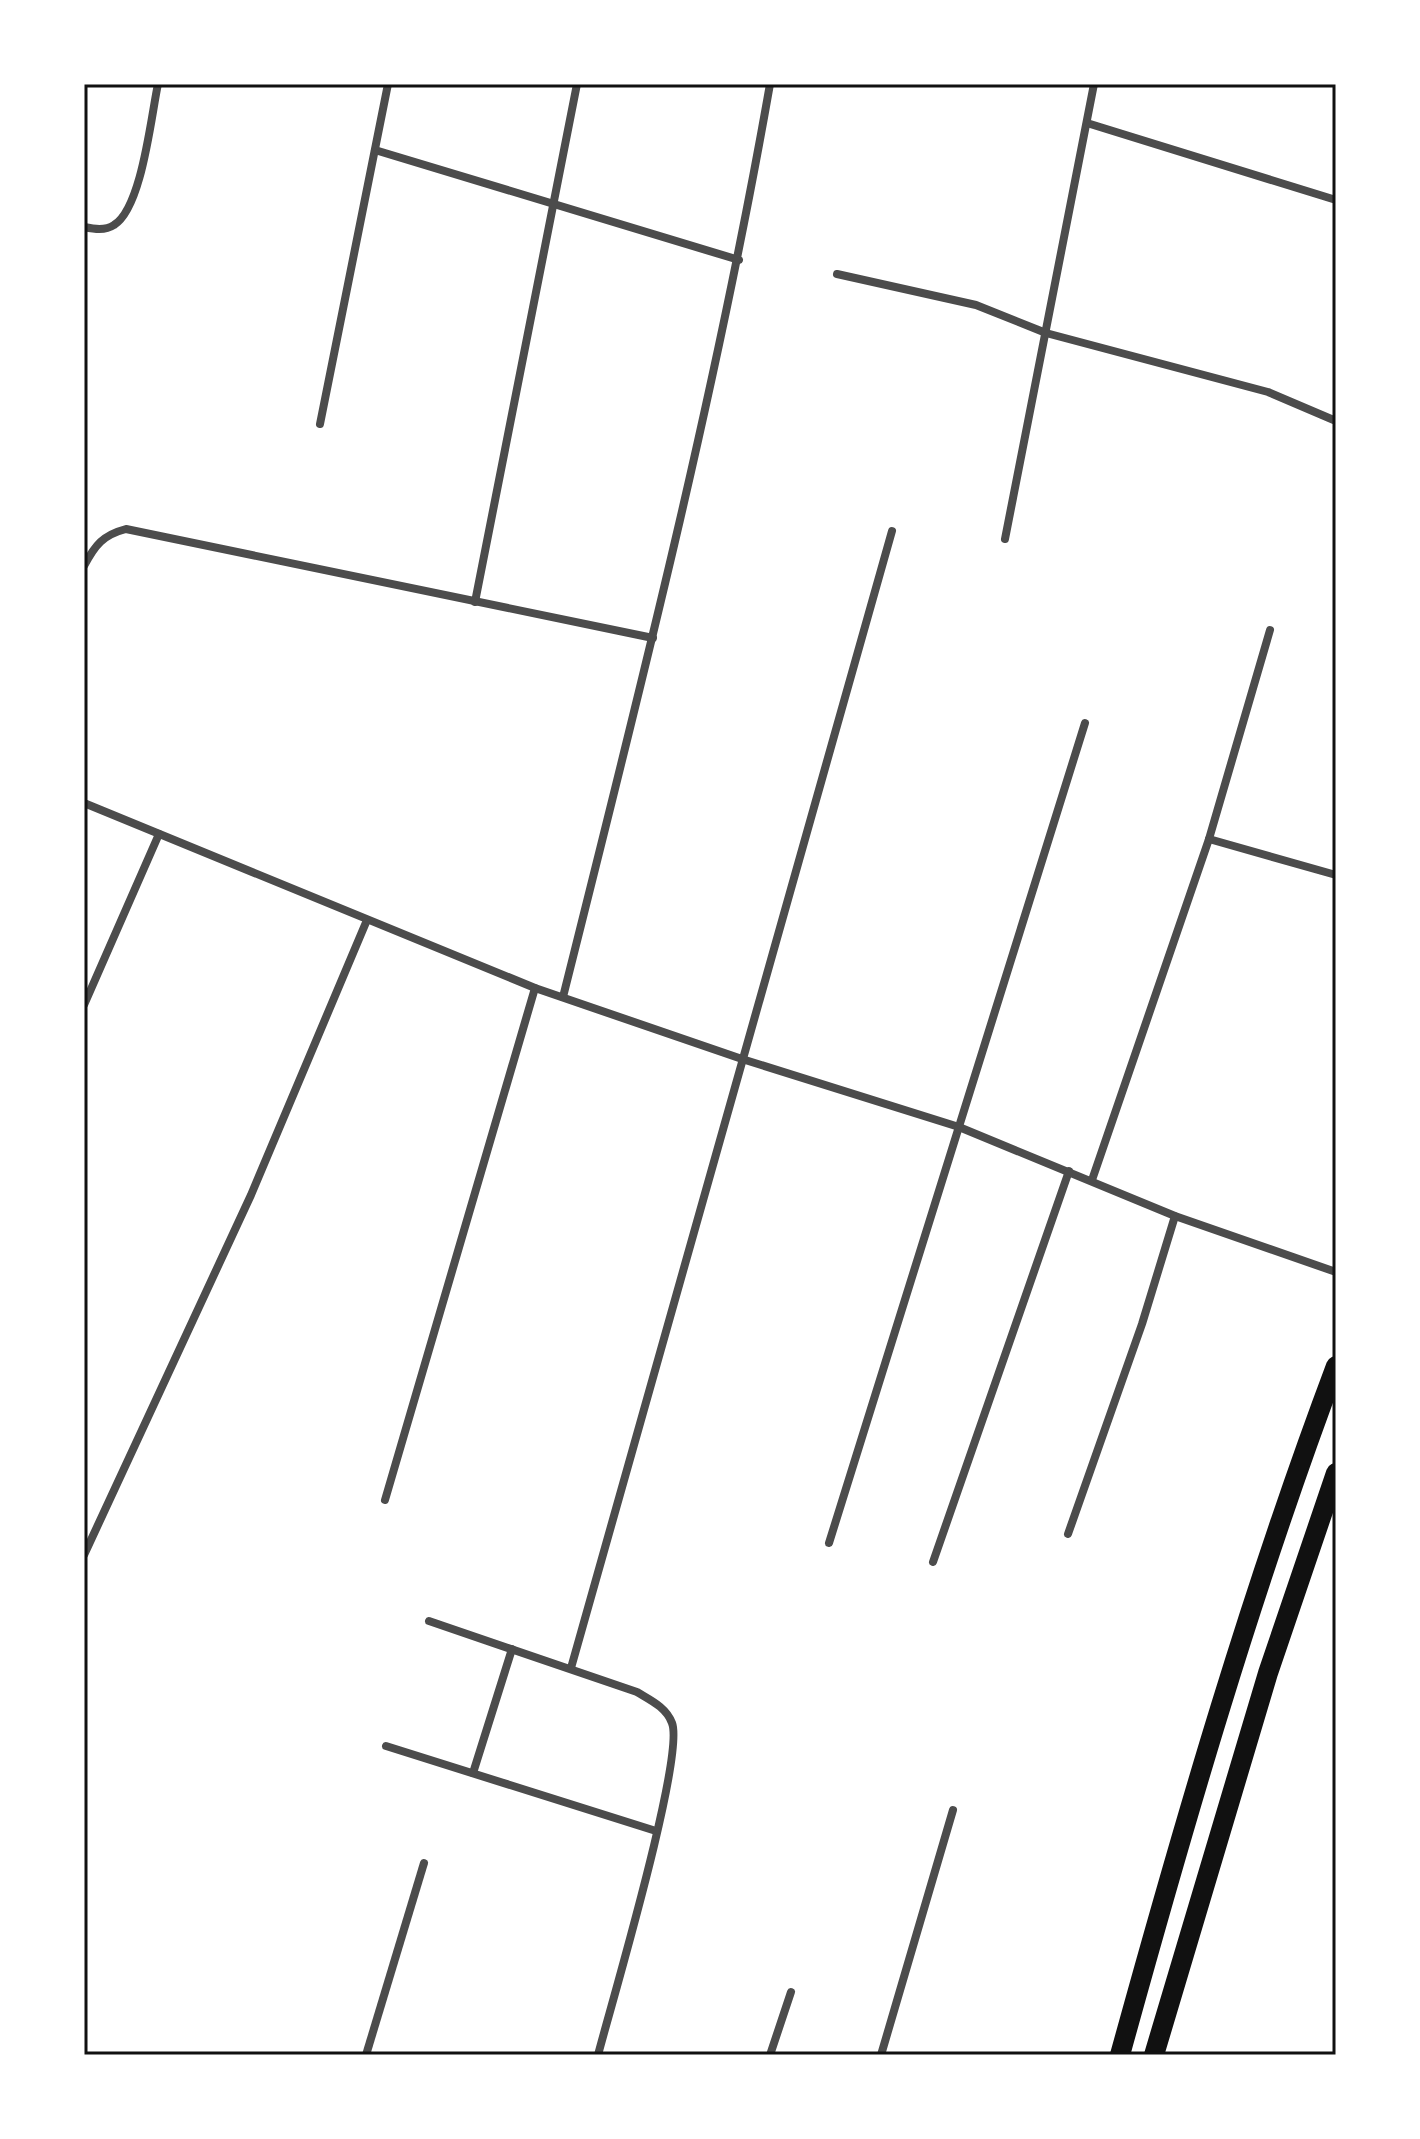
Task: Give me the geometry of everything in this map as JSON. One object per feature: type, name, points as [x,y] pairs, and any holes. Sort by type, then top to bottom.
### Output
[{"type":"main road","points":[[1120,2055],[1195,1786],[1290,1487],[1336,1366]]},
{"type":"main road","points":[[1154,2055],[1264,1689],[1336,1473]]},
{"type":"street","points":[[84,227],[98,230],[115,225],[132,204],[158,84]]},
{"type":"street","points":[[320,424],[388,84]]},
{"type":"street","points":[[475,602],[577,84]]},
{"type":"street","points":[[563,997],[653,638],[739,260],[770,84]]},
{"type":"street","points":[[1005,539],[1094,84]]},
{"type":"street","points":[[1087,123],[1336,200]]},
{"type":"street","points":[[375,150],[739,260]]},
{"type":"street","points":[[837,274],[976,305],[1046,333],[1268,392],[1336,421]]},
{"type":"street","points":[[84,566],[95,546],[109,534],[126,529],[653,638]]},
{"type":"street","points":[[571,1668],[892,531]]},
{"type":"street","points":[[1092,1180],[1209,839],[1270,630]]},
{"type":"street","points":[[829,1543],[1085,723]]},
{"type":"street","points":[[84,803],[535,988],[742,1059],[959,1127],[1175,1216],[1336,1272]]},
{"type":"street","points":[[84,1005],[159,834]]},
{"type":"street","points":[[1209,839],[1336,875]]},
{"type":"street","points":[[84,1555],[251,1195],[367,920]]},
{"type":"street","points":[[385,1500],[535,988]]},
{"type":"street","points":[[933,1562],[1069,1171]]},
{"type":"street","points":[[1068,1534],[1142,1324],[1175,1216]]},
{"type":"street","points":[[429,1621],[637,1692],[662,1706],[673,1724],[669,1775],[598,2055]]},
{"type":"street","points":[[473,1773],[512,1649]]},
{"type":"street","points":[[386,1746],[656,1831]]},
{"type":"street","points":[[881,2055],[953,1810]]},
{"type":"street","points":[[366,2055],[424,1863]]},
{"type":"street","points":[[770,2055],[791,1992]]}]
